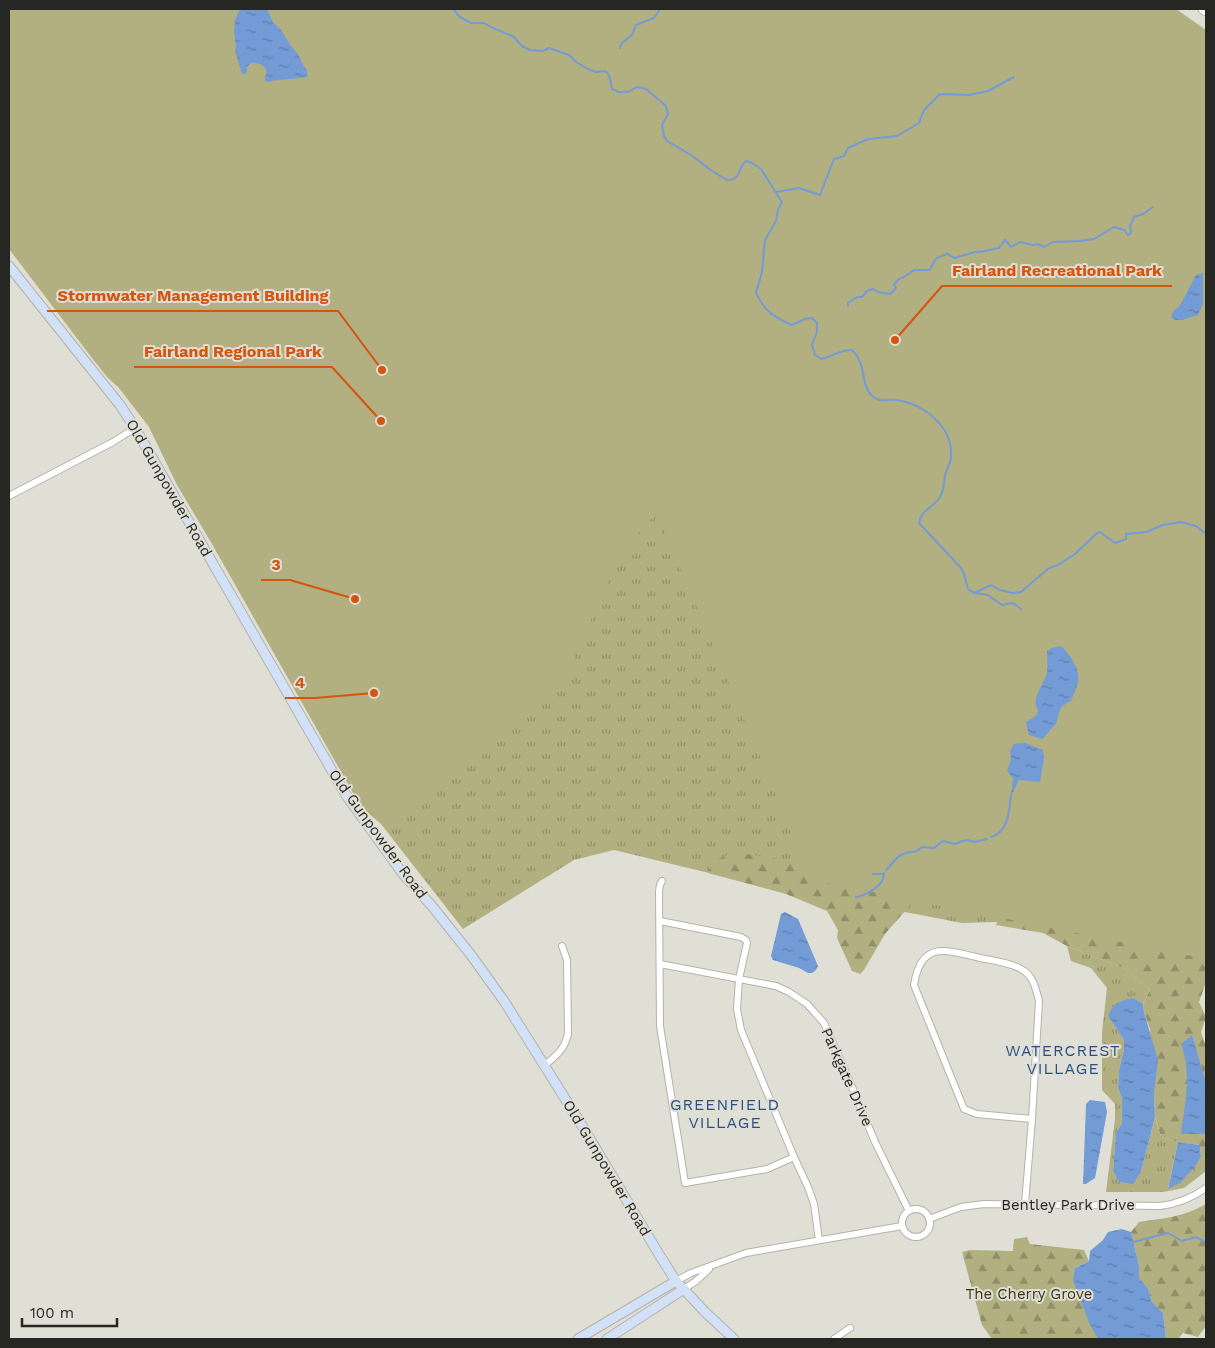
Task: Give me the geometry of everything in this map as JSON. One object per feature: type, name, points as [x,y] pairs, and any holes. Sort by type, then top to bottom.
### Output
[{"type":"main road","name":"Old Gunpowder Road","points":[[9,266],[109,391],[135,428],[346,795],[404,874],[487,976],[545,1066],[676,1280],[705,1312],[734,1339]]},
{"type":"main road","points":[[578,1339],[676,1280]]},
{"type":"main road","points":[[607,1339],[684,1289]]},
{"type":"street","points":[[9,496],[113,442],[135,428]]},
{"type":"street","points":[[662,881],[660,884],[660,1026],[685,1183],[767,1169],[794,1157]]},
{"type":"street","points":[[660,921],[741,936],[746,940],[747,943],[739,979],[737,1009],[742,1030],[794,1157],[808,1186],[814,1204],[819,1240]]},
{"type":"street","points":[[545,1066],[559,1054],[566,1044],[568,1034],[568,960],[562,946]]},
{"type":"street","points":[[1025,1204],[1032,1119],[1039,1001],[1035,983],[1022,969],[1000,962],[946,950],[934,952],[924,959],[916,971],[914,986],[964,1109],[977,1114],[1032,1119]]},
{"type":"street","name":"Parkgate Drive","points":[[660,964],[776,986],[807,1004],[824,1023],[848,1074],[875,1142],[909,1211]]},
{"type":"street","name":"Bentley Park Drive","points":[[928,1219],[961,1207],[984,1204],[1160,1206],[1178,1203],[1206,1188]]},
{"type":"street","points":[[909,1211],[923,1211],[928,1219],[928,1228],[917,1237],[907,1234],[902,1226],[902,1220],[909,1211]]},
{"type":"street","points":[[676,1280],[746,1253],[902,1226]]},
{"type":"street","points":[[684,1289],[712,1266]]},
{"type":"street","points":[[834,1339],[850,1328]]},
{"type":"green space","points":[[9,9],[1176,9],[1206,30],[1206,959],[812,880],[657,513],[634,538],[605,588],[563,683],[497,738],[381,824],[361,807],[177,485],[149,427],[119,388],[107,377],[92,358],[9,249]]},
{"type":"green space","points":[[683,467],[1058,920],[962,923],[738,880],[614,850],[574,860],[463,929],[381,824],[384,808]]},
{"type":"green space","points":[[735,852],[796,862],[829,859],[890,885],[912,903],[885,934],[860,974],[852,971],[837,938],[838,930],[827,911],[786,894],[708,873],[713,861]]},
{"type":"green space","points":[[1000,915],[1206,931],[1206,985],[1199,1002],[1206,1017],[1201,1032],[1206,1047],[1206,1161],[1201,1157],[1200,1145],[1161,1137],[1155,1116],[1150,1029],[1143,1004],[1150,990],[1126,969],[1067,946],[1043,933],[996,925]]},
{"type":"green space","points":[[1067,946],[1126,969],[1150,990],[1143,1004],[1134,998],[1108,1016],[1124,1040],[1118,1088],[1122,1098],[1122,1123],[1116,1133],[1113,1171],[1119,1182],[1133,1183],[1141,1172],[1155,1117],[1161,1137],[1178,1142],[1168,1188],[1187,1176],[1201,1157],[1206,1161],[1206,1171],[1184,1188],[1163,1192],[1106,1192],[1115,1119],[1115,1104],[1102,1090],[1102,1032],[1107,988],[1091,968],[1071,961]]},
{"type":"green space","points":[[1206,1204],[1206,1326],[1198,1337],[1183,1333],[1178,1339],[1166,1339],[1163,1313],[1152,1302],[1148,1288],[1139,1278],[1139,1266],[1131,1232],[1139,1222],[1182,1214]]},
{"type":"green space","name":"The Cherry Grove","points":[[1027,1237],[1030,1244],[1084,1250],[1089,1261],[1075,1268],[1087,1313],[1098,1339],[992,1339],[982,1325],[962,1252],[969,1250],[1013,1251],[1014,1239]]},
{"type":"water","points":[[240,9],[267,9],[273,22],[298,54],[306,68],[308,77],[268,82],[265,81],[265,75],[267,74],[265,68],[260,64],[254,63],[247,67],[245,74],[242,74],[235,51],[234,31],[235,20]]},
{"type":"water","points":[[1203,273],[1203,304],[1198,315],[1175,320],[1171,317],[1173,312],[1181,304],[1196,275]]},
{"type":"water","points":[[1061,646],[1071,657],[1078,672],[1077,687],[1071,701],[1062,707],[1056,724],[1042,739],[1029,735],[1026,722],[1037,715],[1037,696],[1047,672],[1047,651]]},
{"type":"water","points":[[1025,743],[1043,750],[1044,759],[1040,782],[1019,780],[1011,796],[1013,778],[1007,771],[1011,759],[1010,751],[1014,744]]},
{"type":"water","points":[[785,912],[798,919],[818,966],[812,973],[773,960],[771,956],[781,914]]},
{"type":"water","points":[[1134,998],[1143,1004],[1158,1060],[1154,1092],[1155,1117],[1141,1172],[1133,1184],[1119,1182],[1113,1171],[1116,1133],[1122,1123],[1122,1098],[1118,1088],[1124,1040],[1108,1016],[1118,1003]]},
{"type":"water","points":[[1192,1035],[1206,1083],[1206,1134],[1181,1134],[1187,1077],[1181,1044]]},
{"type":"water","points":[[1090,1100],[1105,1102],[1107,1112],[1095,1178],[1083,1184],[1086,1104]]},
{"type":"water","points":[[1178,1142],[1200,1145],[1201,1157],[1180,1183],[1168,1189]]},
{"type":"water","points":[[1122,1229],[1131,1232],[1139,1266],[1139,1278],[1148,1288],[1152,1302],[1163,1313],[1166,1339],[1098,1339],[1090,1325],[1073,1280],[1075,1268],[1089,1261],[1090,1251],[1103,1240],[1108,1232]]},
{"type":"waterway","points":[[453,9],[460,17],[471,23],[484,23],[514,37],[522,46],[530,50],[543,51],[549,48],[569,55],[588,69],[596,72],[605,71],[610,79],[612,89],[619,92],[628,92],[637,87],[646,89],[666,106],[668,114],[662,125],[667,141],[727,180],[735,178],[746,161],[761,169],[782,202],[776,221],[765,240],[762,272],[756,293],[759,300],[775,316],[792,325],[812,318],[817,323],[817,332],[812,345],[815,355],[822,359],[852,350],[861,364],[865,383],[872,396],[881,400],[897,400],[917,406],[935,419],[942,427],[950,445],[950,461],[941,495],[922,515],[919,523],[961,568],[968,589],[974,593],[991,585],[1000,590],[1013,593],[1021,592],[1049,568],[1058,565],[1075,554],[1100,532],[1115,543],[1126,539],[1126,534],[1146,532],[1163,525],[1181,522],[1196,526],[1206,534]]},
{"type":"waterway","points":[[620,48],[622,43],[632,35],[636,25],[654,18],[660,9]]},
{"type":"waterway","points":[[776,192],[799,188],[820,195],[834,159],[844,156],[848,148],[868,139],[897,136],[919,123],[924,110],[940,94],[969,95],[988,91],[1014,77]]},
{"type":"waterway","points":[[848,306],[848,303],[857,297],[862,297],[867,291],[873,289],[890,294],[896,288],[894,284],[899,279],[914,270],[929,270],[937,258],[948,254],[954,258],[999,248],[1005,240],[1011,247],[1020,242],[1033,245],[1038,244],[1044,247],[1053,242],[1094,239],[1114,227],[1124,230],[1128,235],[1131,233],[1130,226],[1134,217],[1143,214],[1153,207]]},
{"type":"waterway","points":[[975,593],[988,595],[1002,605],[1013,603],[1021,609]]},
{"type":"waterway","points":[[991,837],[997,834],[1005,825],[1009,814],[1011,795]]},
{"type":"waterway","points":[[886,870],[903,854],[915,852],[922,847],[934,848],[943,841],[955,844],[967,840],[975,842],[987,839]]},
{"type":"waterway","points":[[856,897],[866,894],[877,887],[884,873]]},
{"type":"waterway","points":[[873,874],[883,874]]},
{"type":"waterway","points":[[1133,1242],[1168,1233],[1182,1241],[1196,1237],[1206,1243]]},
{"type":"place","name":"Fairland Recreational Park","points":[[895,340]]},
{"type":"place","name":"Stormwater Management Building","points":[[382,370]]},
{"type":"place","name":"Fairland Regional Park","points":[[381,421]]},
{"type":"place","name":"3","points":[[355,599]]},
{"type":"place","name":"4","points":[[374,693]]},
{"type":"district","name":"WATERCREST VILLAGE","points":[[1063,1059]]},
{"type":"district","name":"GREENFIELD VILLAGE","points":[[725,1113]]}]
